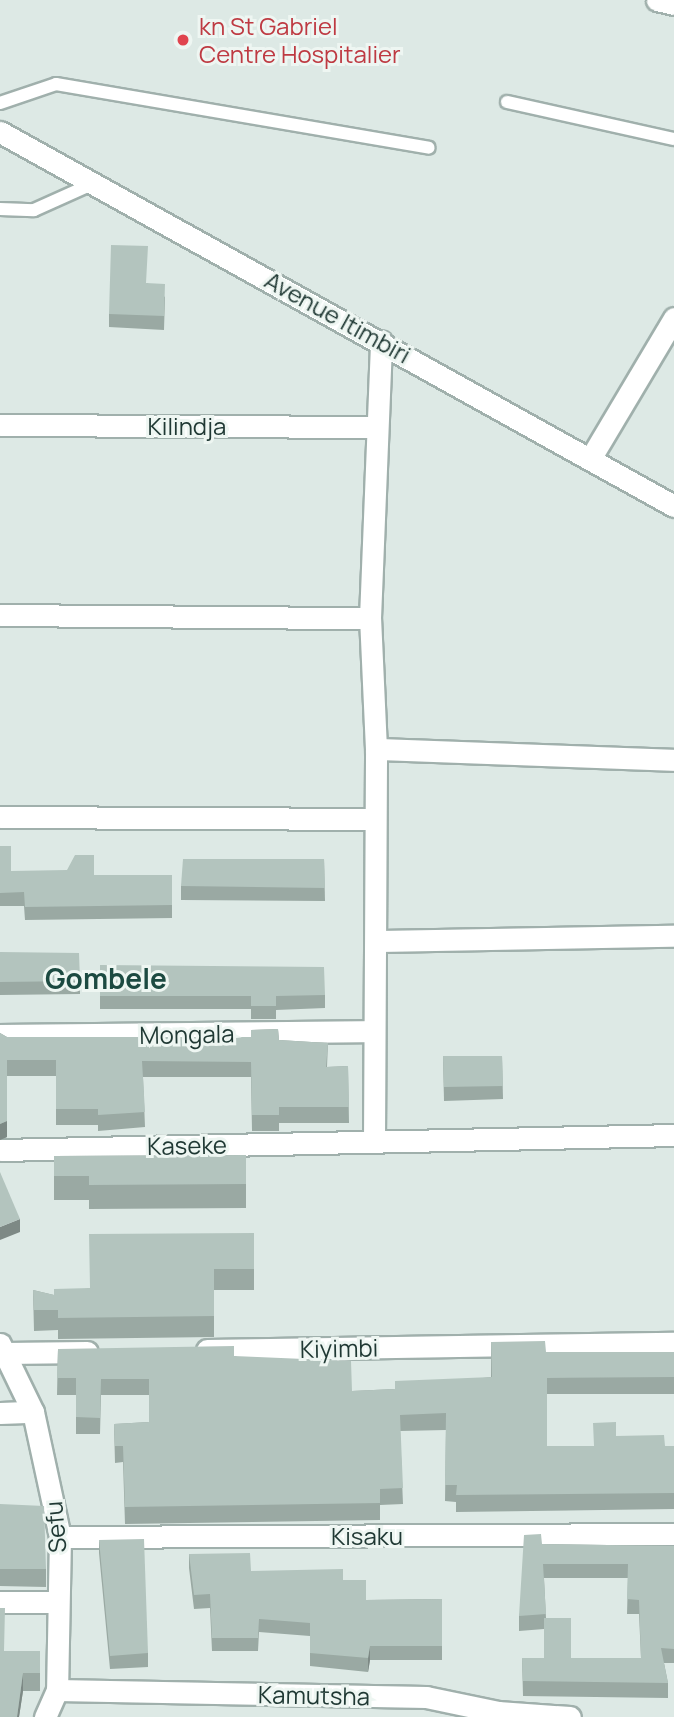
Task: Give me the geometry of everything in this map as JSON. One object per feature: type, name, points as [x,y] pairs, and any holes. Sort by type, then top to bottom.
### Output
[{"type":"street","points":[[657,0],[674,4]]},
{"type":"street","name":"Avenue Itimbiri","points":[[0,132],[382,341],[590,460],[672,501]]},
{"type":"street","points":[[590,460],[674,318]]},
{"type":"street","points":[[373,1141],[376,941],[373,819],[376,749],[370,618],[374,426],[382,341]]},
{"type":"street","name":"Kilindja","points":[[0,425],[374,426]]},
{"type":"street","points":[[0,615],[370,618]]},
{"type":"street","points":[[376,749],[674,760]]},
{"type":"street","points":[[0,817],[373,819]]},
{"type":"street","points":[[376,941],[674,936]]},
{"type":"street","name":"Mongala","points":[[0,1035],[374,1031]]},
{"type":"street","name":"Kaseke","points":[[0,1150],[674,1135]]},
{"type":"street","name":"Kiyimbi","points":[[186,1350],[674,1343]]},
{"type":"street","points":[[3,1348],[117,1351]]},
{"type":"street","name":"Sefu","points":[[3,1348],[33,1412],[60,1537],[57,1690],[45,1717]]},
{"type":"street","points":[[0,1413],[33,1412]]},
{"type":"street","points":[[28,1511],[56,1510]]},
{"type":"street","name":"Kisaku","points":[[60,1537],[674,1534]]},
{"type":"street","points":[[0,1602],[57,1602]]},
{"type":"street","name":"Kamutsha","points":[[57,1690],[426,1697],[498,1712],[570,1717]]},
{"type":"lane","points":[[0,103],[56,85],[429,148]]},
{"type":"lane","points":[[507,102],[674,139]]},
{"type":"lane","points":[[0,209],[34,210],[94,183]]},
{"type":"building","points":[[111,245],[148,246],[146,283],[165,284],[164,316],[109,314]]},
{"type":"building","points":[[0,846],[11,846],[11,871],[67,870],[75,855],[94,855],[94,875],[172,875],[172,905],[25,907],[24,892],[0,893]]},
{"type":"building","points":[[183,859],[324,859],[325,888],[181,886]]},
{"type":"building","points":[[0,952],[79,953],[80,981],[0,982]]},
{"type":"building","points":[[100,965],[324,967],[325,995],[276,996],[276,1006],[251,1006],[251,996],[100,996]]},
{"type":"building","points":[[278,1029],[279,1040],[328,1043],[326,1067],[348,1066],[349,1107],[279,1107],[279,1115],[252,1115],[251,1062],[142,1061],[145,1112],[98,1115],[98,1109],[56,1109],[56,1060],[7,1060],[7,1121],[0,1124],[0,1033],[7,1037],[251,1037],[251,1030]]},
{"type":"building","points":[[443,1056],[502,1056],[503,1086],[444,1087]]},
{"type":"building","points":[[246,1155],[246,1184],[89,1185],[89,1176],[54,1176],[54,1156]]},
{"type":"building","points":[[0,1172],[20,1219],[0,1227]]},
{"type":"building","points":[[254,1233],[254,1269],[214,1269],[214,1316],[58,1318],[58,1310],[34,1310],[33,1290],[54,1295],[54,1289],[90,1288],[89,1234]]},
{"type":"building","points":[[545,1341],[546,1352],[674,1352],[674,1377],[547,1378],[547,1446],[594,1446],[593,1423],[616,1422],[616,1436],[664,1435],[665,1446],[674,1446],[674,1493],[456,1495],[457,1485],[445,1485],[446,1413],[400,1415],[403,1488],[380,1489],[380,1503],[125,1507],[123,1446],[115,1446],[114,1424],[149,1422],[149,1379],[101,1379],[100,1418],[76,1417],[76,1378],[57,1378],[58,1349],[234,1346],[234,1356],[351,1361],[352,1391],[395,1389],[395,1381],[492,1377],[491,1342]]},
{"type":"building","points":[[0,1504],[44,1506],[46,1569],[0,1569]]},
{"type":"building","points":[[541,1534],[542,1544],[674,1546],[674,1649],[661,1648],[668,1683],[523,1681],[522,1658],[544,1658],[544,1618],[571,1618],[571,1658],[641,1658],[639,1600],[627,1599],[628,1564],[543,1564],[546,1614],[519,1616],[524,1535]]},
{"type":"building","points":[[144,1539],[148,1653],[110,1656],[99,1540]]},
{"type":"building","points":[[250,1553],[251,1571],[343,1569],[343,1580],[366,1580],[366,1600],[442,1599],[442,1646],[370,1646],[368,1658],[310,1653],[310,1623],[259,1619],[258,1638],[212,1638],[210,1594],[194,1595],[189,1554]]},
{"type":"building","points":[[0,1608],[5,1608],[4,1651],[40,1651],[40,1673],[23,1673],[17,1717],[0,1717]]},
{"type":"place","name":"kn St Gabriel Centre Hospitalier","points":[[183,40]]},
{"type":"district","name":"Gombele","points":[[106,978]]}]
